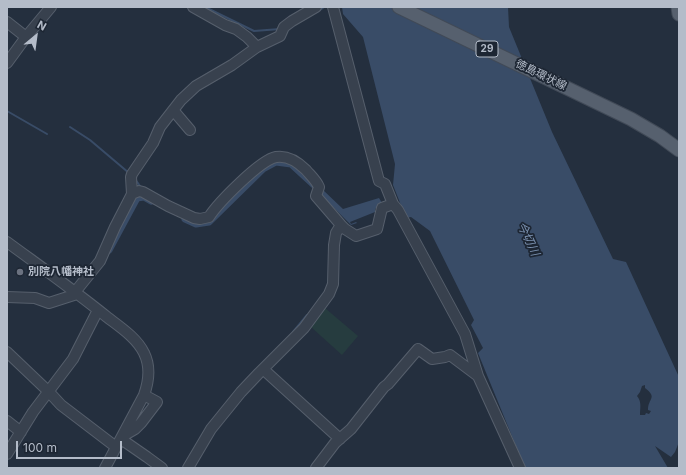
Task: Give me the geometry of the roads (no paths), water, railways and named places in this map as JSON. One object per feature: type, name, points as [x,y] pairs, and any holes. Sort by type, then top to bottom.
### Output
[{"type":"main road","name":"徳島環状線","points":[[399,7],[631,119],[660,136],[679,150]]},
{"type":"main road","points":[[678,7],[679,14]]},
{"type":"street","points":[[7,63],[26,37],[52,7]]},
{"type":"street","points":[[193,7],[236,30],[247,37],[258,48]]},
{"type":"street","points":[[316,7],[284,27],[280,36],[196,86],[172,110],[160,127],[144,158],[131,175],[138,192],[194,218],[200,219],[209,216],[212,211],[260,165],[276,157],[292,159],[300,164],[316,180],[318,190],[316,196],[341,225],[356,236],[377,228],[382,208],[393,204]]},
{"type":"street","points":[[332,7],[379,181],[385,184],[393,204],[398,210],[465,334],[478,376],[520,468]]},
{"type":"street","points":[[7,22],[26,37]]},
{"type":"street","points":[[172,110],[190,130]]},
{"type":"street","points":[[7,297],[35,298],[49,303],[76,293],[100,260],[115,227],[138,192]]},
{"type":"street","points":[[188,468],[211,429],[241,392],[304,328],[329,294],[333,284],[334,245],[336,233],[341,225]]},
{"type":"street","points":[[7,242],[131,336],[144,352],[149,368],[148,384],[144,395],[105,468]]},
{"type":"street","points":[[7,454],[33,412],[73,359],[98,310]]},
{"type":"street","points":[[316,468],[335,443],[351,429],[384,387],[418,350],[432,359],[450,356],[478,376]]},
{"type":"street","points":[[7,352],[61,404],[142,453],[162,468]]},
{"type":"street","points":[[263,369],[340,439]]},
{"type":"street","points":[[120,441],[141,423],[157,402],[144,395]]},
{"type":"street","points":[[7,421],[21,432]]},
{"type":"water","name":"今切川","points":[[342,7],[508,7],[509,27],[552,132],[613,259],[626,262],[679,377],[679,442],[671,457],[655,446],[668,468],[525,468],[478,353],[483,348],[471,325],[474,320],[430,231],[411,217],[406,218],[393,185],[395,164],[363,37],[343,14]],"holes":[[[645,385],[645,388],[652,396],[648,406],[648,410],[651,411],[649,414],[646,413],[645,415],[640,415],[640,403],[637,396],[642,386]]]},
{"type":"water","points":[[322,189],[343,209],[379,198],[382,203],[375,209],[375,212],[350,222],[351,224],[357,223],[351,225],[320,194]]},
{"type":"waterway","points":[[205,7],[254,31],[280,29]]},
{"type":"waterway","points":[[320,10],[324,7]]},
{"type":"waterway","points":[[7,111],[47,134]]},
{"type":"waterway","points":[[70,127],[90,140],[129,173]]},
{"type":"waterway","points":[[185,219],[196,224],[209,222],[263,169],[276,162],[291,164],[315,186]]},
{"type":"waterway","points":[[135,179],[141,189]]},
{"type":"waterway","points":[[109,250],[137,198],[144,197],[151,201]]},
{"type":"waterway","points":[[293,332],[307,315]]},
{"type":"place","name":"別院八幡神社","points":[[20,272]]}]
